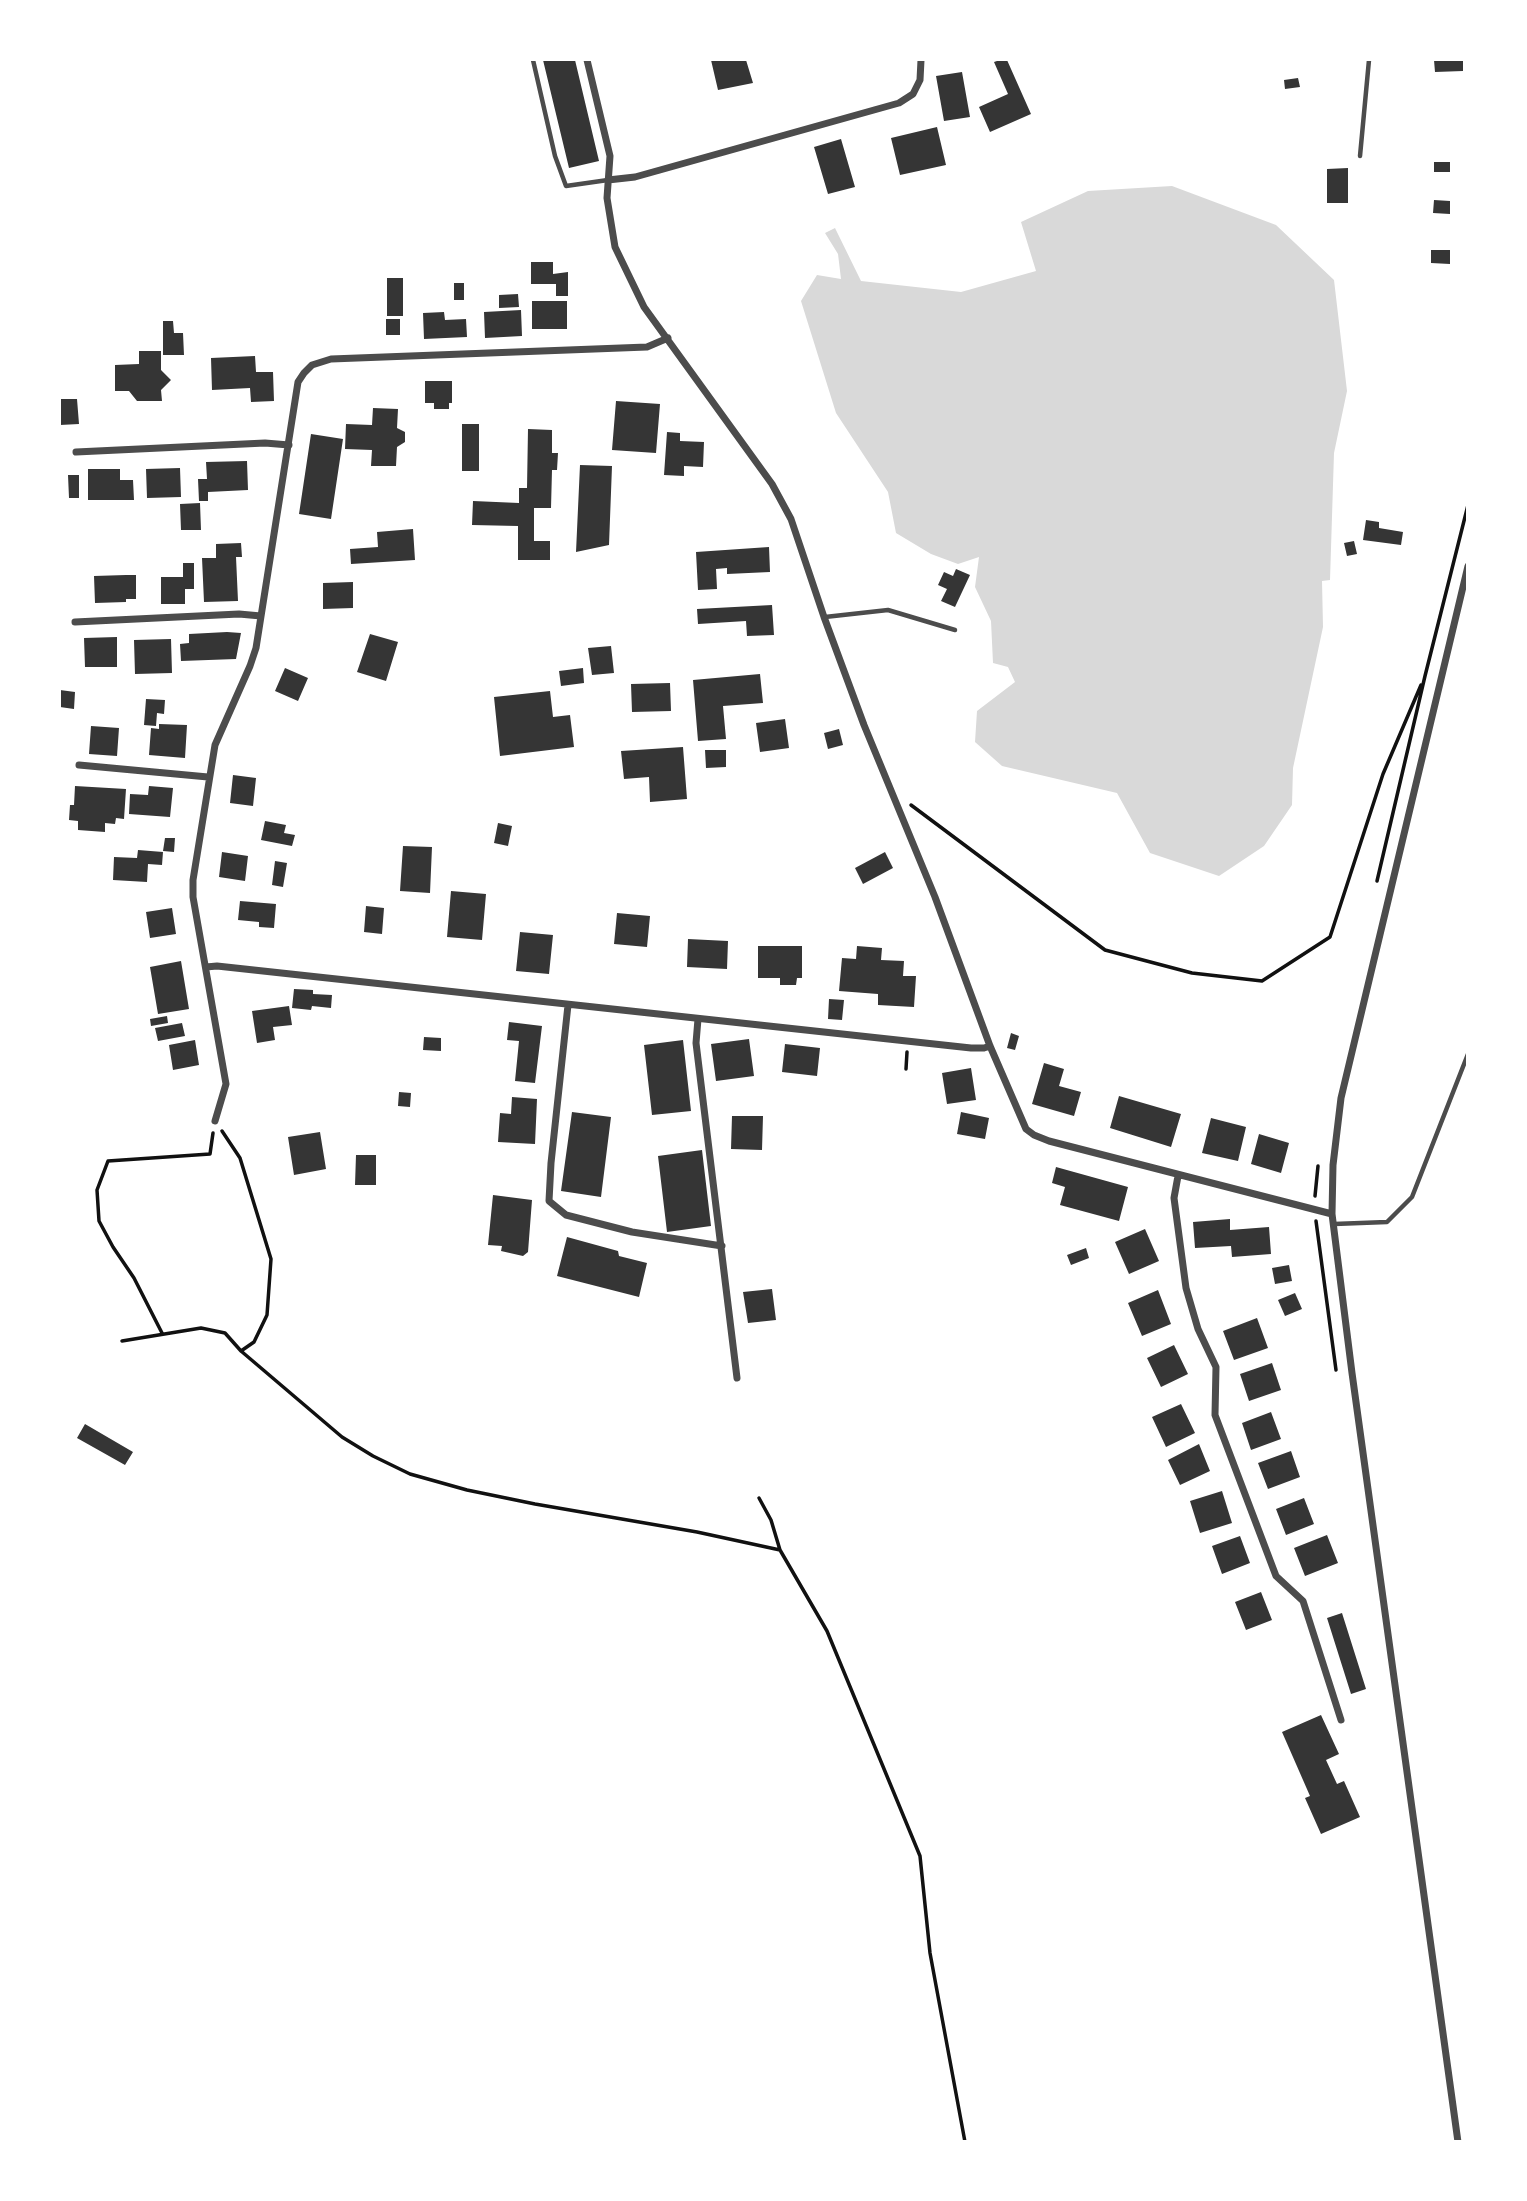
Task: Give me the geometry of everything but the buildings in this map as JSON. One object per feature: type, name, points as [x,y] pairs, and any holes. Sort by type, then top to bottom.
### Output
[{"type":"street","points":[[587,60],[610,156],[610,224],[615,247],[644,307],[782,500],[800,541],[824,617],[864,725],[935,897],[1021,1121],[1034,1135],[1049,1141],[1332,1214]]},
{"type":"street","points":[[608,180],[635,177],[899,103],[913,94],[920,80],[921,60]]},
{"type":"street","points":[[215,1121],[226,1084],[192,889],[215,745],[250,666],[261,616],[298,382],[312,365],[321,361],[647,347],[668,338]]},
{"type":"street","points":[[76,452],[265,443],[289,445]]},
{"type":"street","points":[[1458,2141],[1332,1214],[1333,1165],[1341,1098],[1468,566]]},
{"type":"street","points":[[75,622],[239,614],[261,616]]},
{"type":"street","points":[[79,765],[208,777]]},
{"type":"street","points":[[206,967],[971,1048],[990,1046]]},
{"type":"street","points":[[568,1005],[549,1200],[566,1215],[632,1232],[722,1246]]},
{"type":"street","points":[[698,1019],[696,1043],[737,1378]]},
{"type":"street","points":[[1178,1176],[1174,1198],[1186,1288],[1198,1329],[1216,1367],[1214,1415],[1276,1576],[1303,1601],[1341,1720]]},
{"type":"lane","points":[[533,60],[555,156],[566,186],[608,180]]},
{"type":"lane","points":[[1360,156],[1369,60]]},
{"type":"lane","points":[[824,617],[850,612],[888,610],[955,631]]},
{"type":"lane","points":[[1334,1224],[1387,1222],[1412,1197],[1468,1054]]},
{"type":"path","points":[[912,805],[1105,950],[1192,973],[1262,981],[1329,937],[1383,774],[1440,642]]},
{"type":"path","points":[[162,1333],[134,1278],[99,1221],[97,1189],[107,1161],[210,1154],[215,1121]]},
{"type":"path","points":[[215,1121],[240,1158],[271,1259],[267,1315],[254,1342],[241,1351]]},
{"type":"path","points":[[122,1341],[201,1328],[225,1333],[241,1351],[342,1437],[410,1474],[508,1498],[780,1550]]},
{"type":"path","points":[[759,1497],[771,1520],[780,1550],[827,1632],[920,1856],[930,1953],[965,2141]]},
{"type":"shaded area","points":[[1172,186],[1276,225],[1334,280],[1347,391],[1334,453],[1330,580],[1322,581],[1323,627],[1293,768],[1292,805],[1264,846],[1219,876],[1150,853],[1117,793],[1002,766],[975,742],[977,711],[1015,682],[1008,667],[993,663],[991,621],[975,587],[979,557],[958,564],[931,554],[896,533],[888,492],[836,413],[801,301],[817,275],[841,279],[838,254],[825,233],[835,228],[861,281],[961,292],[1036,271],[1021,222],[1088,191]]}]
